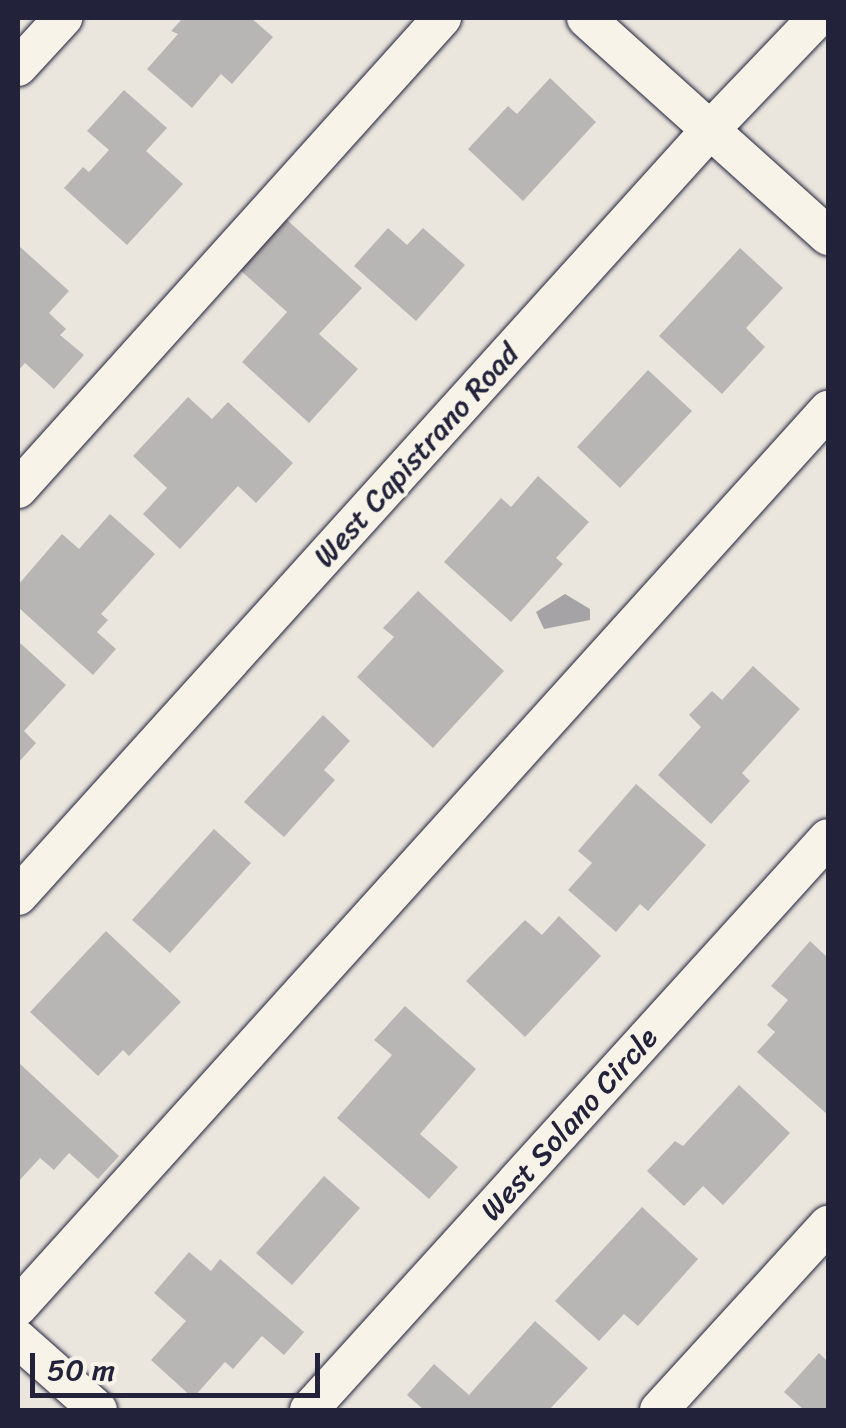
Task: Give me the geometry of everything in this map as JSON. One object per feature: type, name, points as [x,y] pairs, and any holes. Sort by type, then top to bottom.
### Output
[{"type":"street","points":[[18,67],[63,18]]},
{"type":"street","points":[[18,489],[442,18]]},
{"type":"street","points":[[586,18],[828,236]]},
{"type":"street","name":"West Capistrano Road","points":[[18,896],[712,128],[817,18]]},
{"type":"street","points":[[18,1307],[828,410]]},
{"type":"street","name":"West Solano Circle","points":[[309,1410],[828,838]]},
{"type":"street","points":[[659,1410],[828,1225]]},
{"type":"street","points":[[18,1339],[98,1410]]},
{"type":"shaded area","points":[[565,594],[590,609],[590,620],[544,629],[536,612]]},
{"type":"building","points":[[183,18],[251,18],[273,37],[232,84],[221,74],[192,108],[147,69],[178,34],[171,31]]},
{"type":"building","points":[[550,78],[596,122],[523,201],[468,149],[508,106],[517,114]]},
{"type":"building","points":[[124,90],[167,128],[146,151],[183,184],[127,245],[64,188],[83,167],[89,172],[109,150],[87,131]]},
{"type":"building","points":[[286,219],[362,288],[319,334],[358,369],[309,423],[242,362],[287,312],[240,270]]},
{"type":"building","points":[[388,228],[407,245],[423,228],[465,265],[416,321],[354,266]]},
{"type":"building","points":[[18,245],[69,291],[49,313],[66,329],[60,335],[84,355],[54,389],[25,363],[18,371]]},
{"type":"building","points":[[740,248],[783,288],[746,328],[765,347],[722,394],[659,336]]},
{"type":"building","points":[[648,370],[692,411],[620,488],[577,447]]},
{"type":"building","points":[[188,397],[212,419],[228,402],[293,463],[256,503],[238,486],[180,549],[143,514],[167,488],[133,456]]},
{"type":"building","points":[[538,476],[589,522],[556,558],[563,564],[511,622],[444,562],[501,498],[511,507]]},
{"type":"building","points":[[110,514],[155,554],[101,614],[108,620],[97,632],[116,649],[93,675],[18,607],[18,585],[62,534],[79,549]]},
{"type":"building","points":[[418,591],[504,671],[433,748],[357,677],[394,637],[383,628]]},
{"type":"building","points":[[18,641],[66,685],[24,731],[36,743],[18,763]]},
{"type":"building","points":[[753,666],[800,709],[742,773],[750,781],[711,824],[658,775],[701,727],[689,715],[712,691],[722,700]]},
{"type":"building","points":[[323,715],[350,741],[324,770],[335,780],[284,837],[244,802]]},
{"type":"building","points":[[636,784],[706,845],[648,911],[640,904],[616,932],[568,890],[592,863],[578,851]]},
{"type":"building","points":[[214,829],[251,863],[170,953],[132,920]]},
{"type":"building","points":[[559,916],[601,956],[525,1037],[466,981],[525,920],[542,935]]},
{"type":"building","points":[[106,931],[181,1002],[129,1056],[123,1050],[98,1076],[30,1012]]},
{"type":"building","points":[[810,941],[828,958],[828,1115],[757,1052],[775,1032],[767,1025],[788,1000],[771,986]]},
{"type":"building","points":[[405,1006],[476,1069],[420,1134],[458,1167],[429,1199],[337,1118],[392,1055],[374,1040]]},
{"type":"building","points":[[18,1062],[119,1156],[98,1179],[69,1153],[54,1170],[40,1158],[18,1182]]},
{"type":"building","points":[[739,1085],[790,1133],[723,1205],[703,1186],[684,1206],[647,1171],[675,1141],[683,1146]]},
{"type":"building","points":[[324,1176],[360,1208],[292,1285],[256,1253]]},
{"type":"building","points":[[642,1207],[698,1259],[638,1326],[624,1314],[599,1341],[555,1301]]},
{"type":"building","points":[[189,1252],[211,1271],[220,1259],[304,1332],[284,1355],[262,1336],[233,1369],[225,1362],[193,1398],[151,1360],[186,1321],[154,1293]]},
{"type":"building","points":[[535,1321],[588,1368],[549,1410],[424,1410],[407,1395],[434,1364],[469,1395]]},
{"type":"building","points":[[819,1353],[828,1362],[828,1410],[804,1410],[784,1392]]}]
